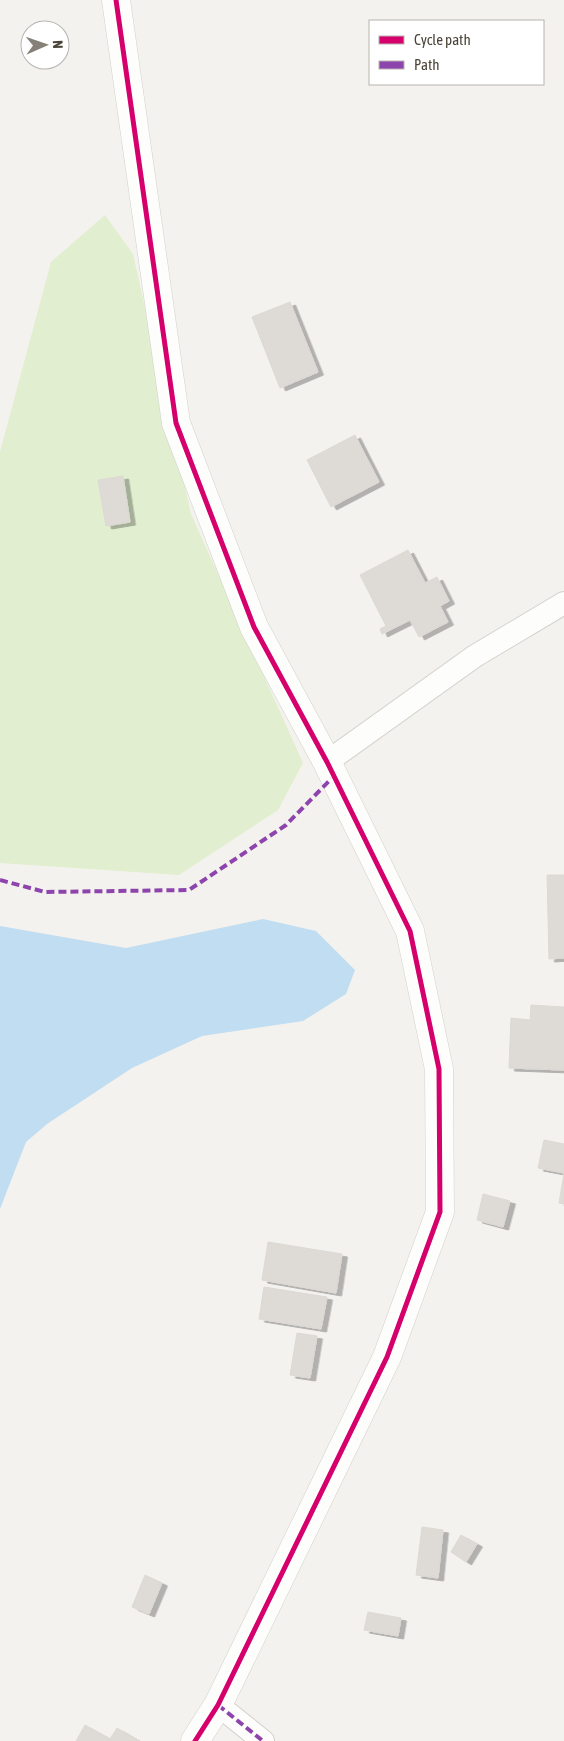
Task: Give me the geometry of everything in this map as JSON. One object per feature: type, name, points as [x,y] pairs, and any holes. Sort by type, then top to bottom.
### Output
[{"type":"street","points":[[116,0],[176,423],[254,627],[327,762],[410,931],[439,1069],[440,1212],[387,1357],[218,1705],[195,1741]]},
{"type":"street","points":[[327,762],[476,656],[564,603]]},
{"type":"street","points":[[218,1705],[263,1741]]},
{"type":"green space","points":[[105,215],[133,254],[191,514],[303,763],[278,810],[179,875],[0,863],[0,452],[51,262]]},
{"type":"water","points":[[263,919],[316,931],[355,970],[346,994],[303,1021],[202,1036],[132,1068],[47,1124],[26,1142],[0,1209],[0,926],[126,948]]},
{"type":"building","points":[[290,302],[318,372],[280,388],[252,317]]},
{"type":"building","points":[[355,435],[379,482],[331,507],[307,460]]},
{"type":"building","points":[[123,476],[130,522],[106,526],[98,480]]},
{"type":"building","points":[[408,550],[425,583],[437,577],[449,601],[440,606],[448,622],[419,637],[410,620],[382,634],[380,629],[386,626],[360,575]]},
{"type":"building","points":[[547,875],[564,875],[564,958],[549,959]]},
{"type":"building","points":[[531,1005],[564,1007],[564,1070],[509,1068],[511,1018],[530,1020]]},
{"type":"building","points":[[544,1140],[564,1144],[564,1173],[538,1168]]},
{"type":"building","points":[[564,1173],[564,1204],[559,1203]]},
{"type":"building","points":[[483,1194],[510,1201],[503,1227],[477,1220]]},
{"type":"building","points":[[268,1242],[342,1254],[336,1293],[262,1280]]},
{"type":"building","points":[[264,1287],[327,1297],[321,1329],[259,1319]]},
{"type":"building","points":[[297,1333],[317,1336],[310,1378],[290,1375]]},
{"type":"building","points":[[422,1527],[443,1530],[438,1578],[416,1575]]},
{"type":"building","points":[[461,1535],[477,1544],[466,1562],[451,1552]]},
{"type":"building","points":[[145,1575],[162,1583],[149,1614],[132,1607]]},
{"type":"building","points":[[368,1612],[401,1618],[398,1636],[364,1630]]},
{"type":"building","points":[[85,1725],[110,1739],[117,1728],[139,1741],[76,1741]]},
{"type":"marked path","points":[[0,880],[45,892],[189,890],[286,825],[334,776]]},
{"type":"marked path","points":[[218,1705],[263,1741]]},
{"type":"cycle path","points":[[116,0],[176,423],[254,627],[327,762],[410,931],[439,1069],[440,1212],[387,1357],[218,1705],[195,1741]]}]
